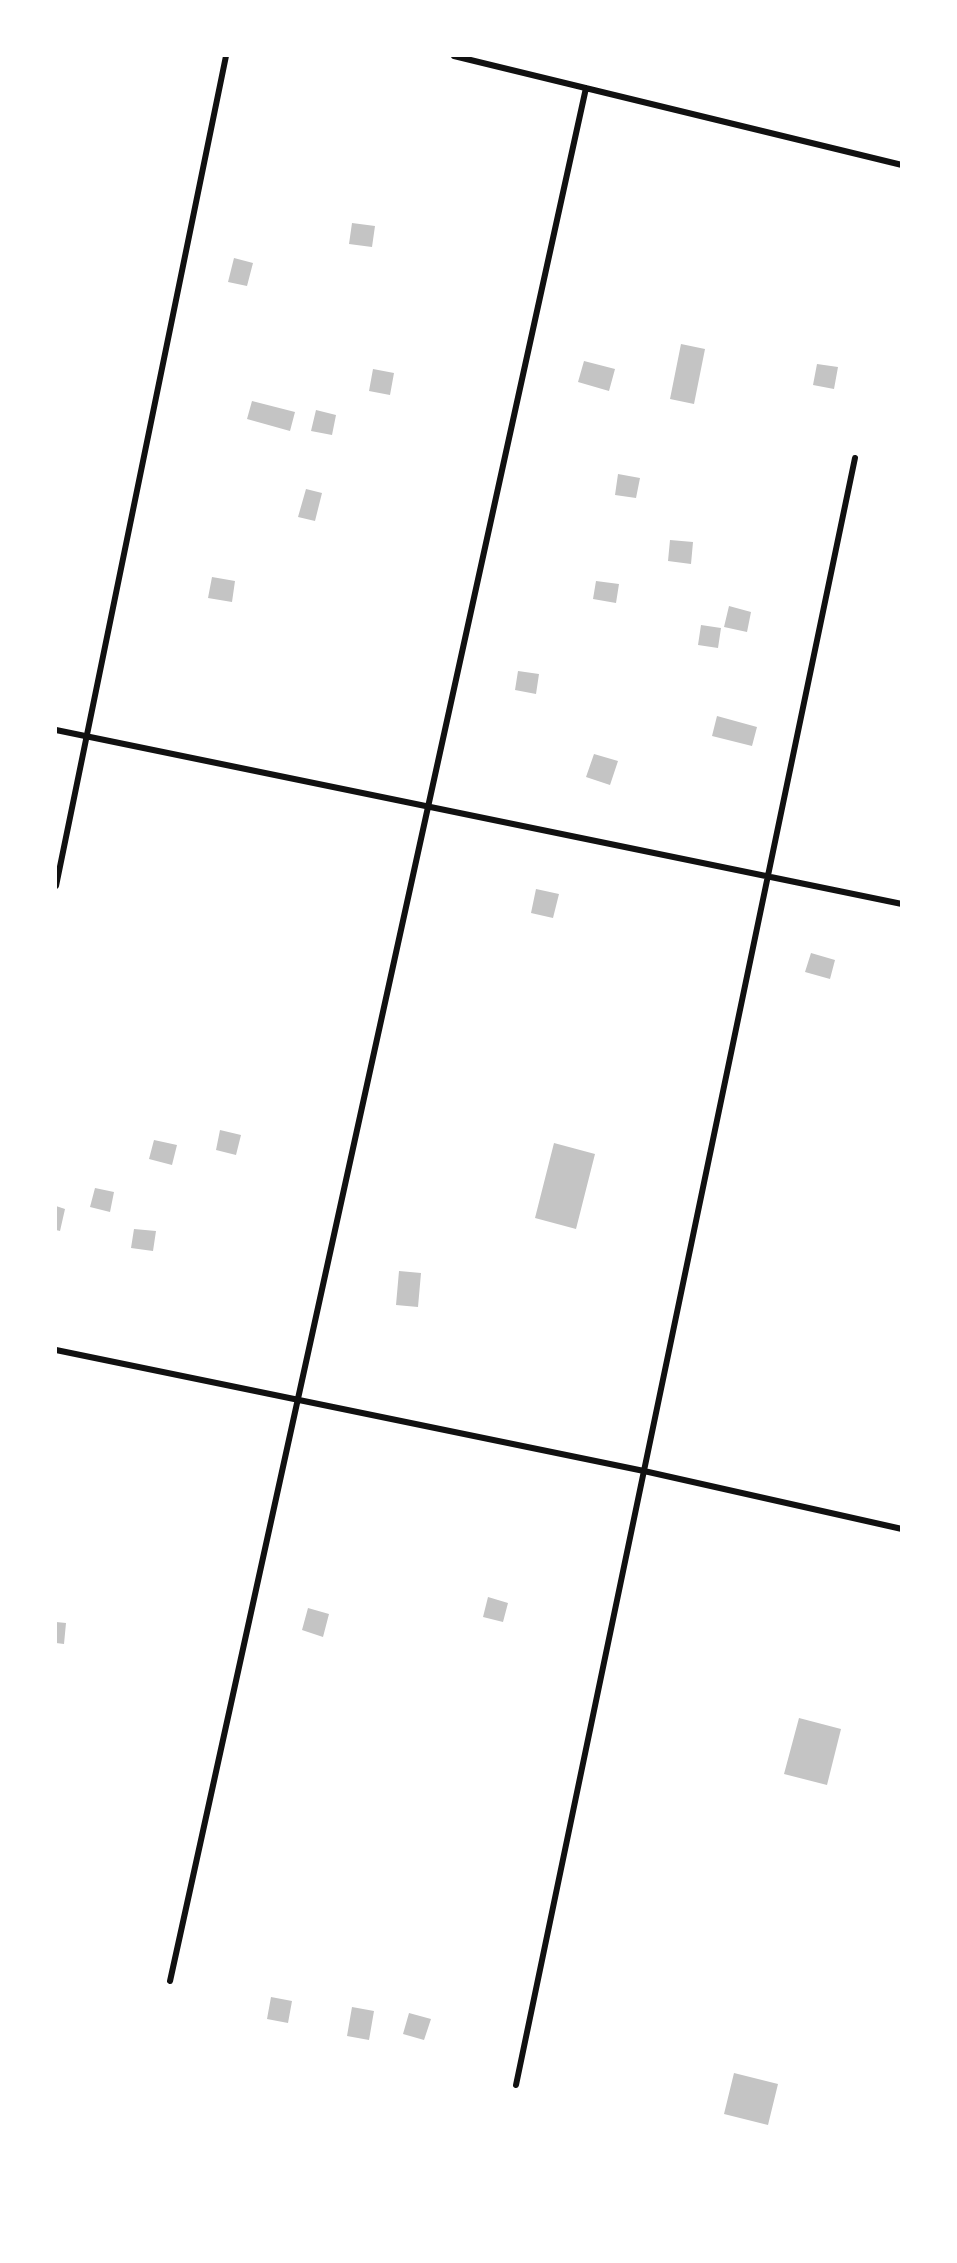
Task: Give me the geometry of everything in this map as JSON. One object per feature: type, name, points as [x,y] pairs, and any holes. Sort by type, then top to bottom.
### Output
[{"type":"street","points":[[56,886],[226,56]]},
{"type":"street","points":[[454,56],[902,165]]},
{"type":"street","points":[[171,1981],[586,88]]},
{"type":"street","points":[[516,2085],[855,458]]},
{"type":"street","points":[[56,730],[902,904]]},
{"type":"street","points":[[56,1350],[644,1471],[902,1529]]},
{"type":"building","points":[[352,223],[375,226],[372,247],[349,244]]},
{"type":"building","points":[[234,258],[253,263],[247,286],[228,282]]},
{"type":"building","points":[[681,344],[705,349],[694,404],[670,399]]},
{"type":"building","points":[[584,361],[615,369],[609,391],[578,382]]},
{"type":"building","points":[[817,364],[838,367],[834,389],[813,385]]},
{"type":"building","points":[[373,369],[394,373],[390,395],[369,391]]},
{"type":"building","points":[[252,401],[295,412],[290,431],[247,419]]},
{"type":"building","points":[[316,410],[336,415],[332,435],[311,431]]},
{"type":"building","points":[[618,474],[640,478],[636,498],[615,495]]},
{"type":"building","points":[[306,489],[322,493],[315,521],[298,517]]},
{"type":"building","points":[[670,540],[693,542],[691,564],[668,561]]},
{"type":"building","points":[[212,577],[235,581],[232,602],[208,598]]},
{"type":"building","points":[[596,581],[619,584],[616,603],[593,599]]},
{"type":"building","points":[[729,606],[751,612],[747,632],[724,627]]},
{"type":"building","points":[[701,625],[721,628],[718,648],[698,645]]},
{"type":"building","points":[[518,671],[539,674],[536,694],[515,690]]},
{"type":"building","points":[[717,716],[757,727],[752,746],[712,736]]},
{"type":"building","points":[[594,754],[618,761],[610,785],[586,777]]},
{"type":"building","points":[[536,889],[559,894],[553,918],[531,913]]},
{"type":"building","points":[[811,953],[835,960],[830,979],[805,972]]},
{"type":"building","points":[[220,1130],[241,1135],[236,1155],[216,1150]]},
{"type":"building","points":[[154,1140],[177,1145],[172,1165],[149,1159]]},
{"type":"building","points":[[554,1143],[595,1154],[576,1229],[535,1218]]},
{"type":"building","points":[[95,1188],[114,1192],[110,1212],[90,1207]]},
{"type":"building","points":[[56,1206],[65,1209],[60,1231],[56,1230]]},
{"type":"building","points":[[134,1229],[156,1231],[153,1251],[131,1248]]},
{"type":"building","points":[[399,1271],[421,1273],[418,1307],[396,1305]]},
{"type":"building","points":[[488,1597],[508,1603],[503,1622],[483,1617]]},
{"type":"building","points":[[308,1608],[329,1614],[323,1637],[302,1630]]},
{"type":"building","points":[[56,1622],[66,1623],[64,1644],[56,1643]]},
{"type":"building","points":[[799,1718],[841,1729],[827,1785],[784,1774]]},
{"type":"building","points":[[271,1997],[292,2001],[288,2023],[267,2019]]},
{"type":"building","points":[[352,2007],[374,2011],[369,2040],[347,2036]]},
{"type":"building","points":[[409,2013],[431,2019],[424,2040],[403,2034]]},
{"type":"building","points":[[734,2073],[778,2084],[768,2125],[724,2114]]}]
